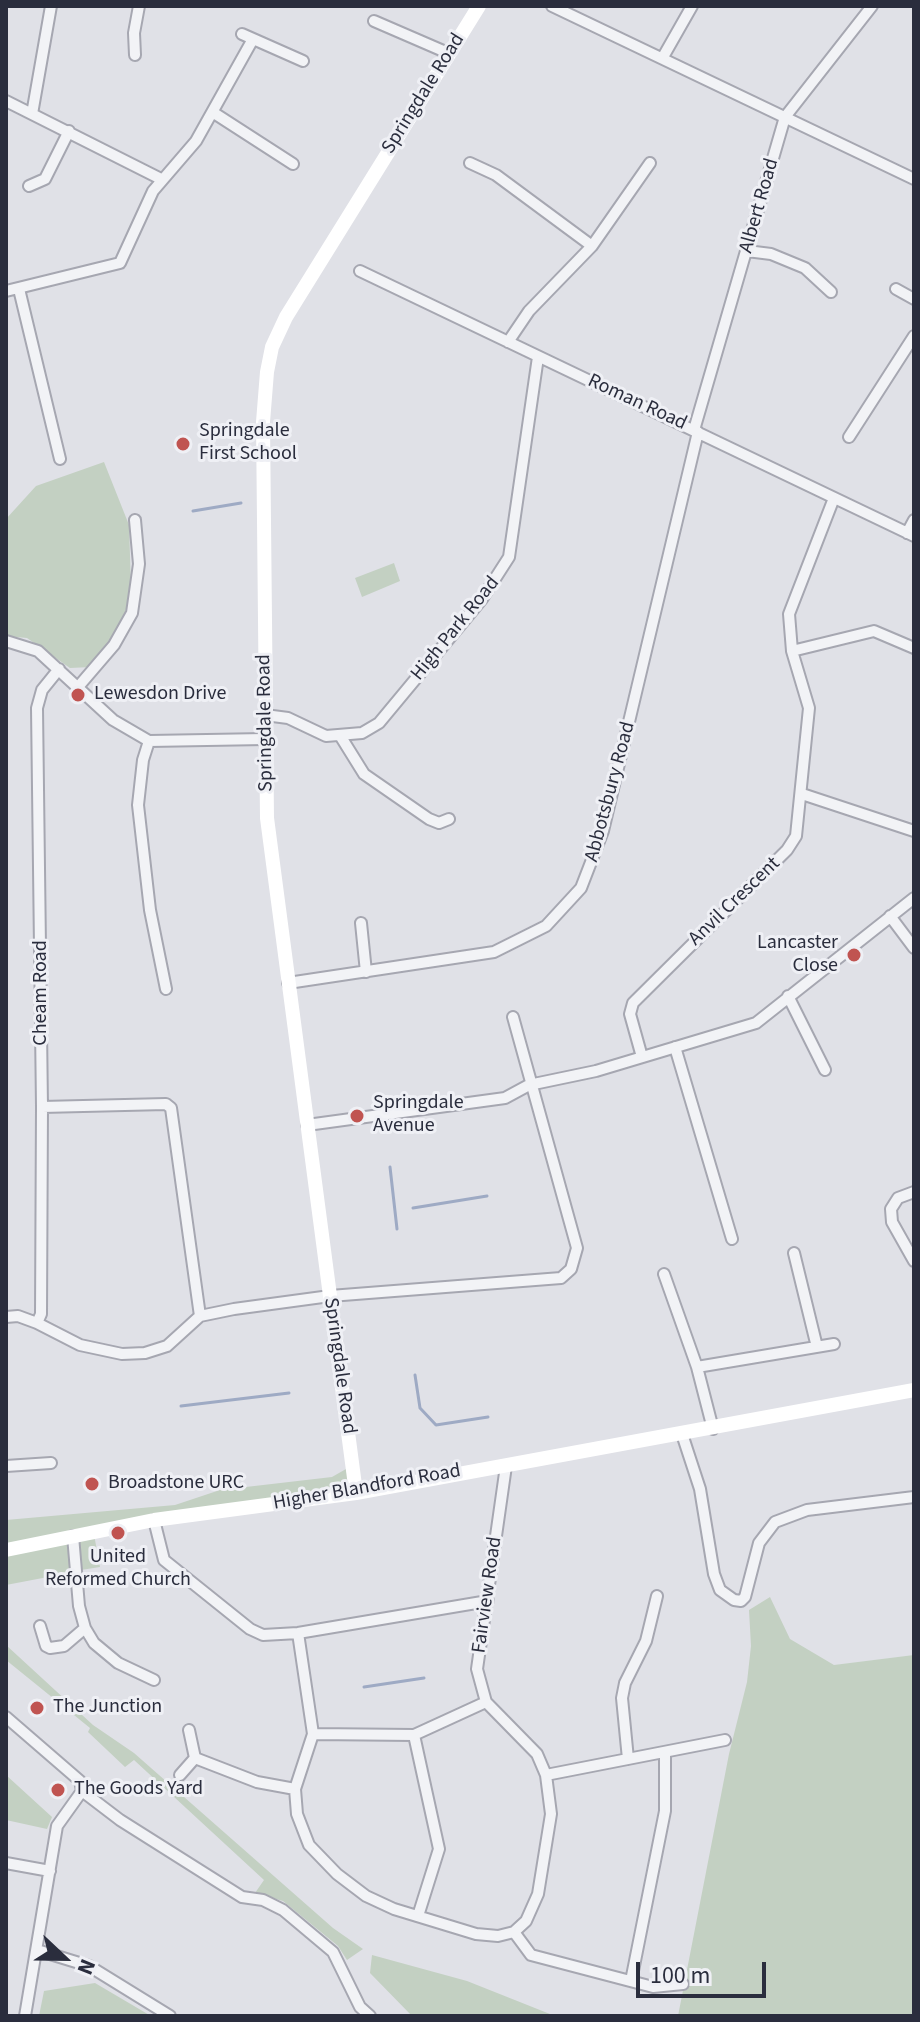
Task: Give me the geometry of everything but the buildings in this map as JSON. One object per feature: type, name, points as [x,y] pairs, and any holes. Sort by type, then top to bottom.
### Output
[{"type":"street","points":[[32,114],[51,6]]},
{"type":"street","points":[[135,55],[134,33],[139,6]]},
{"type":"street","name":"Springdale Road","points":[[356,1493],[267,818],[263,422],[272,347],[286,317],[479,6]]},
{"type":"street","points":[[552,6],[914,179]]},
{"type":"street","points":[[663,57],[692,6]]},
{"type":"street","name":"Albert Road","points":[[696,431],[785,117],[872,6]]},
{"type":"street","points":[[374,21],[448,53]]},
{"type":"street","points":[[6,291],[120,263],[161,179],[196,141],[214,113],[248,36],[303,61]]},
{"type":"street","points":[[6,101],[161,179]]},
{"type":"street","points":[[214,113],[293,164]]},
{"type":"street","points":[[29,186],[45,179],[69,131]]},
{"type":"street","points":[[470,163],[496,175],[592,246]]},
{"type":"street","points":[[508,342],[529,311],[592,246],[650,163]]},
{"type":"street","points":[[747,251],[771,254],[805,268],[831,292]]},
{"type":"street","name":"Roman Road","points":[[360,271],[911,535]]},
{"type":"street","points":[[19,289],[60,459]]},
{"type":"street","points":[[896,289],[914,299]]},
{"type":"street","points":[[849,437],[914,336]]},
{"type":"street","name":"High Park Road","points":[[341,737],[362,733],[379,723],[468,617],[506,564],[538,357]]},
{"type":"street","name":"Abbotsbury Road","points":[[288,983],[494,952],[546,926],[581,888],[603,831],[696,431]]},
{"type":"street","name":"Anvil Crescent","points":[[642,1057],[630,1014],[633,1003],[787,850],[796,836],[809,708],[792,651],[789,629],[791,605],[834,498]]},
{"type":"street","points":[[78,687],[114,645],[132,613],[139,564],[135,520]]},
{"type":"street","points":[[911,535],[914,520]]},
{"type":"street","points":[[792,651],[874,631],[914,648]]},
{"type":"street","points":[[6,641],[38,651],[113,720],[149,741],[265,739]]},
{"type":"street","name":"Cheam Road","points":[[37,1323],[41,1314],[42,1107],[37,708],[42,690],[59,669]]},
{"type":"street","points":[[265,715],[288,718],[326,736],[341,737],[364,774],[429,819],[439,823],[449,819]]},
{"type":"street","points":[[149,741],[143,760],[138,805],[150,910],[166,989]]},
{"type":"street","points":[[802,794],[822,797],[914,831]]},
{"type":"street","points":[[307,1125],[505,1098],[529,1085],[642,1057],[756,1023],[914,898]]},
{"type":"street","points":[[890,916],[914,948]]},
{"type":"street","points":[[361,923],[366,972]]},
{"type":"street","points":[[788,996],[825,1070]]},
{"type":"street","points":[[6,1317],[37,1323],[80,1345],[122,1354],[145,1353],[167,1346],[200,1316],[330,1296],[561,1278],[571,1269],[577,1248],[529,1085],[513,1017]]},
{"type":"street","points":[[675,1047],[732,1239]]},
{"type":"street","points":[[42,1107],[166,1104],[171,1108],[200,1316]]},
{"type":"street","points":[[910,1261],[892,1222],[891,1209],[898,1198],[914,1192]]},
{"type":"street","points":[[794,1253],[817,1347]]},
{"type":"street","points":[[664,1274],[697,1367],[713,1429]]},
{"type":"street","points":[[697,1367],[834,1344]]},
{"type":"street","name":"Higher Blandford Road","points":[[6,1550],[154,1520],[356,1493],[914,1390]]},
{"type":"street","points":[[682,1434],[700,1489],[714,1574],[720,1590],[734,1600],[741,1601],[745,1597],[759,1543],[775,1522],[807,1510],[914,1500]]},
{"type":"street","points":[[6,1466],[51,1463]]},
{"type":"street","name":"Fairview Road","points":[[486,1702],[477,1669],[506,1466]]},
{"type":"street","points":[[154,1520],[164,1560],[250,1629],[271,1636],[488,1601]]},
{"type":"street","points":[[73,1536],[79,1606],[85,1628],[94,1643],[118,1663],[154,1680]]},
{"type":"street","points":[[628,1759],[622,1698],[625,1683],[646,1641],[657,1596]]},
{"type":"street","points":[[40,1626],[43,1640],[50,1648],[64,1646],[85,1628]]},
{"type":"street","points":[[298,1633],[313,1734],[295,1789],[297,1814],[309,1845],[321,1860],[366,1896],[418,1916],[476,1934],[498,1936],[514,1932],[526,1921],[538,1894],[551,1814],[546,1775],[537,1754],[486,1702],[414,1735],[313,1734]]},
{"type":"street","points":[[6,1717],[80,1781],[82,1791],[120,1820],[242,1897],[263,1900],[283,1910],[333,1952],[360,2007],[370,2016]]},
{"type":"street","points":[[189,1730],[195,1758]]},
{"type":"street","points":[[414,1735],[439,1849],[418,1916]]},
{"type":"street","points":[[546,1775],[725,1740]]},
{"type":"street","points":[[631,1981],[665,1811],[665,1753]]},
{"type":"street","points":[[195,1758],[257,1782],[295,1789]]},
{"type":"street","points":[[180,1775],[195,1758]]},
{"type":"street","points":[[25,2016],[57,1826],[82,1791]]},
{"type":"street","points":[[6,1863],[50,1871]]},
{"type":"street","points":[[514,1932],[531,1955],[653,1987],[683,1984]]},
{"type":"street","points":[[37,1950],[89,1966],[170,2016]]},
{"type":"green space","points":[[104,462],[129,525],[131,586],[124,618],[91,667],[70,668],[27,638],[6,636],[6,519],[36,486]]},
{"type":"green space","points":[[394,563],[400,581],[362,597],[355,578]]},
{"type":"green space","points":[[346,1469],[349,1482],[337,1491],[93,1529],[100,1567],[81,1570],[80,1560],[69,1559],[69,1573],[6,1585],[6,1520],[175,1505],[220,1490],[332,1477]]},
{"type":"green space","points":[[770,1597],[790,1639],[834,1665],[914,1655],[914,2016],[678,2016],[729,1754],[747,1682],[751,1646],[749,1610]]},
{"type":"green space","points":[[6,1645],[93,1725],[134,1753],[333,1928],[363,1949],[347,1960],[338,1946],[283,1901],[255,1893],[264,1880],[134,1760],[125,1767],[88,1732],[90,1728],[6,1660]]},
{"type":"green space","points":[[6,1775],[52,1817],[47,1829],[6,1820]]},
{"type":"green space","points":[[372,1955],[467,1981],[555,2016],[412,2016],[370,1973]]},
{"type":"green space","points":[[95,1983],[151,2016],[39,2016],[44,1991]]},
{"type":"waterway","points":[[193,511],[241,503]]},
{"type":"waterway","points":[[390,1167],[397,1229]]},
{"type":"waterway","points":[[413,1208],[487,1196]]},
{"type":"waterway","points":[[415,1375],[420,1408],[436,1425],[488,1417]]},
{"type":"waterway","points":[[181,1406],[289,1393]]},
{"type":"waterway","points":[[364,1687],[424,1678]]},
{"type":"place","name":"Springdale First School","points":[[183,444]]},
{"type":"place","name":"Lewesdon Drive","points":[[78,695]]},
{"type":"place","name":"Lancaster Close","points":[[854,955]]},
{"type":"place","name":"Springdale Avenue","points":[[357,1116]]},
{"type":"place","name":"Broadstone URC","points":[[92,1484]]},
{"type":"place","name":"United Reformed Church","points":[[118,1533]]},
{"type":"place","name":"The Junction","points":[[37,1708]]},
{"type":"place","name":"The Goods Yard","points":[[58,1790]]}]
